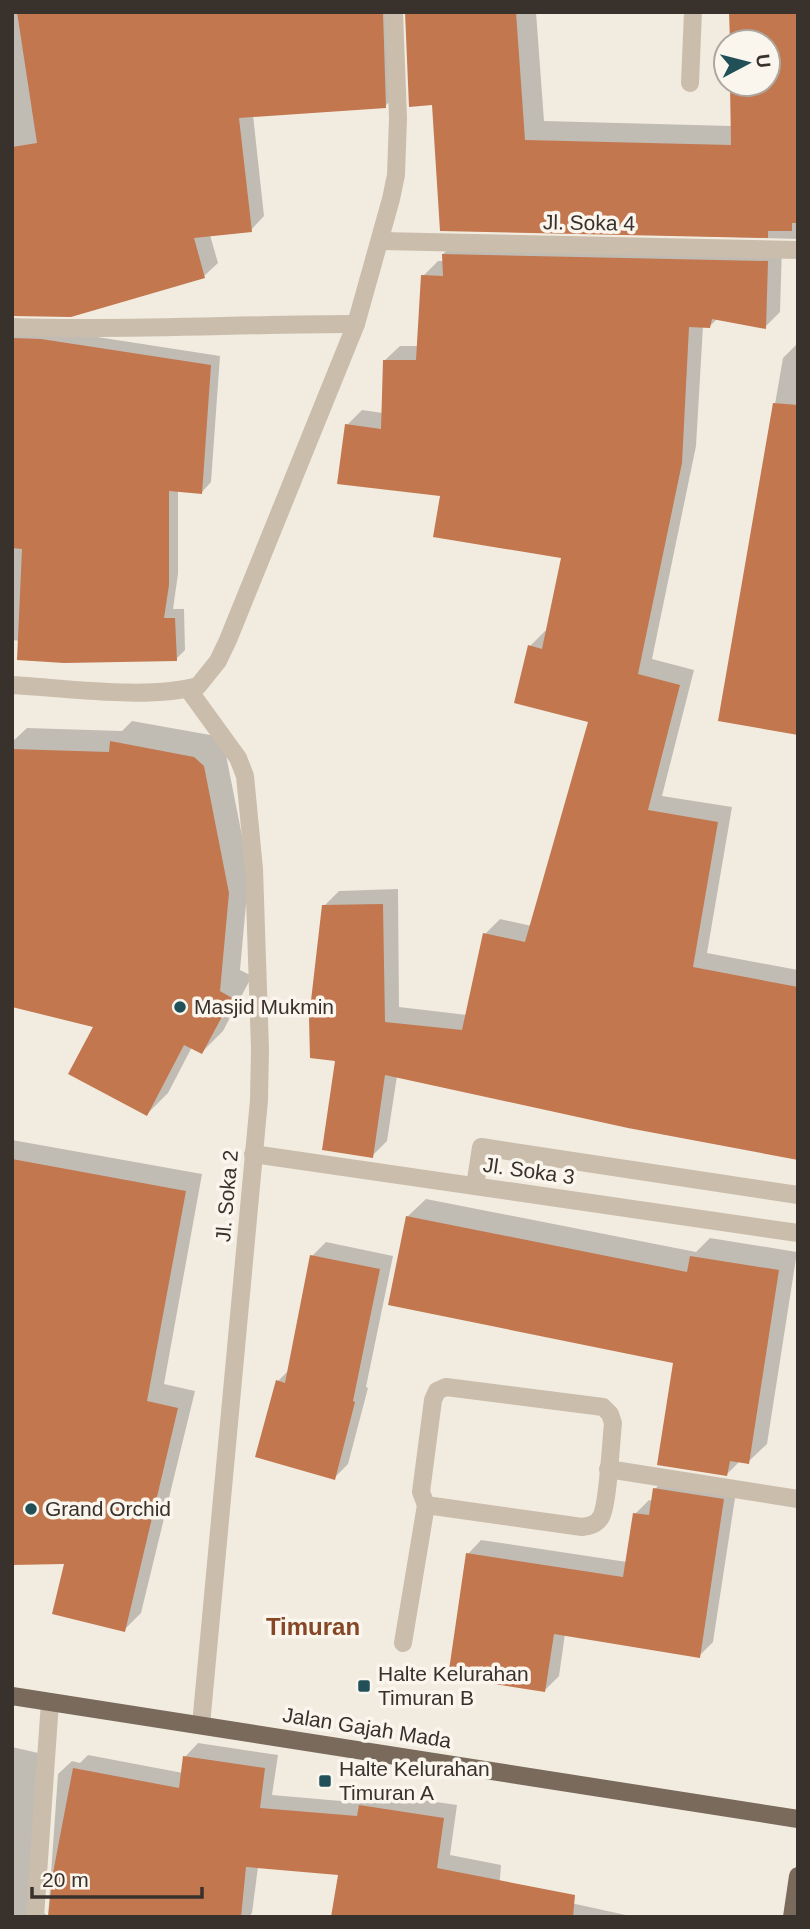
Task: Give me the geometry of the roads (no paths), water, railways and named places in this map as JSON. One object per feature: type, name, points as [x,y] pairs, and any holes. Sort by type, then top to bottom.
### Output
[{"type":"main road","name":"Jalan Gajah Mada","points":[[12,1696],[798,1819]]},
{"type":"main road","points":[[792,1917],[798,1875]]},
{"type":"street","points":[[12,685],[133,692],[188,689],[198,686],[208,676],[228,640],[356,324],[380,242],[399,150],[394,12]]},
{"type":"street","points":[[690,83],[693,12]]},
{"type":"street","name":"Jl. Soka 4","points":[[380,242],[798,250]]},
{"type":"street","points":[[12,327],[84,330],[196,325],[356,324]]},
{"type":"street","name":"Jl. Soka 2","points":[[188,689],[238,758],[245,776],[254,869],[260,1049],[259,1100],[201,1725]]},
{"type":"street","points":[[475,1186],[481,1147],[798,1195]]},
{"type":"street","name":"Jl. Soka 3","points":[[253,1154],[798,1233]]},
{"type":"street","points":[[403,1643],[426,1506],[421,1492],[433,1400],[437,1391],[446,1387],[603,1407],[610,1414],[612,1423],[605,1504],[601,1518],[592,1526],[582,1527],[426,1506]]},
{"type":"street","points":[[608,1469],[798,1499]]},
{"type":"street","points":[[35,1917],[50,1702]]},
{"type":"place","name":"Masjid Mukmin","points":[[180,1007]]},
{"type":"place","name":"Grand Orchid","points":[[31,1509]]},
{"type":"place","name":"Halte Kelurahan Timuran B","points":[[364,1686]]},
{"type":"place","name":"Halte Kelurahan Timuran A","points":[[325,1781]]},
{"type":"district","name":"Timuran","points":[[313,1627]]}]
